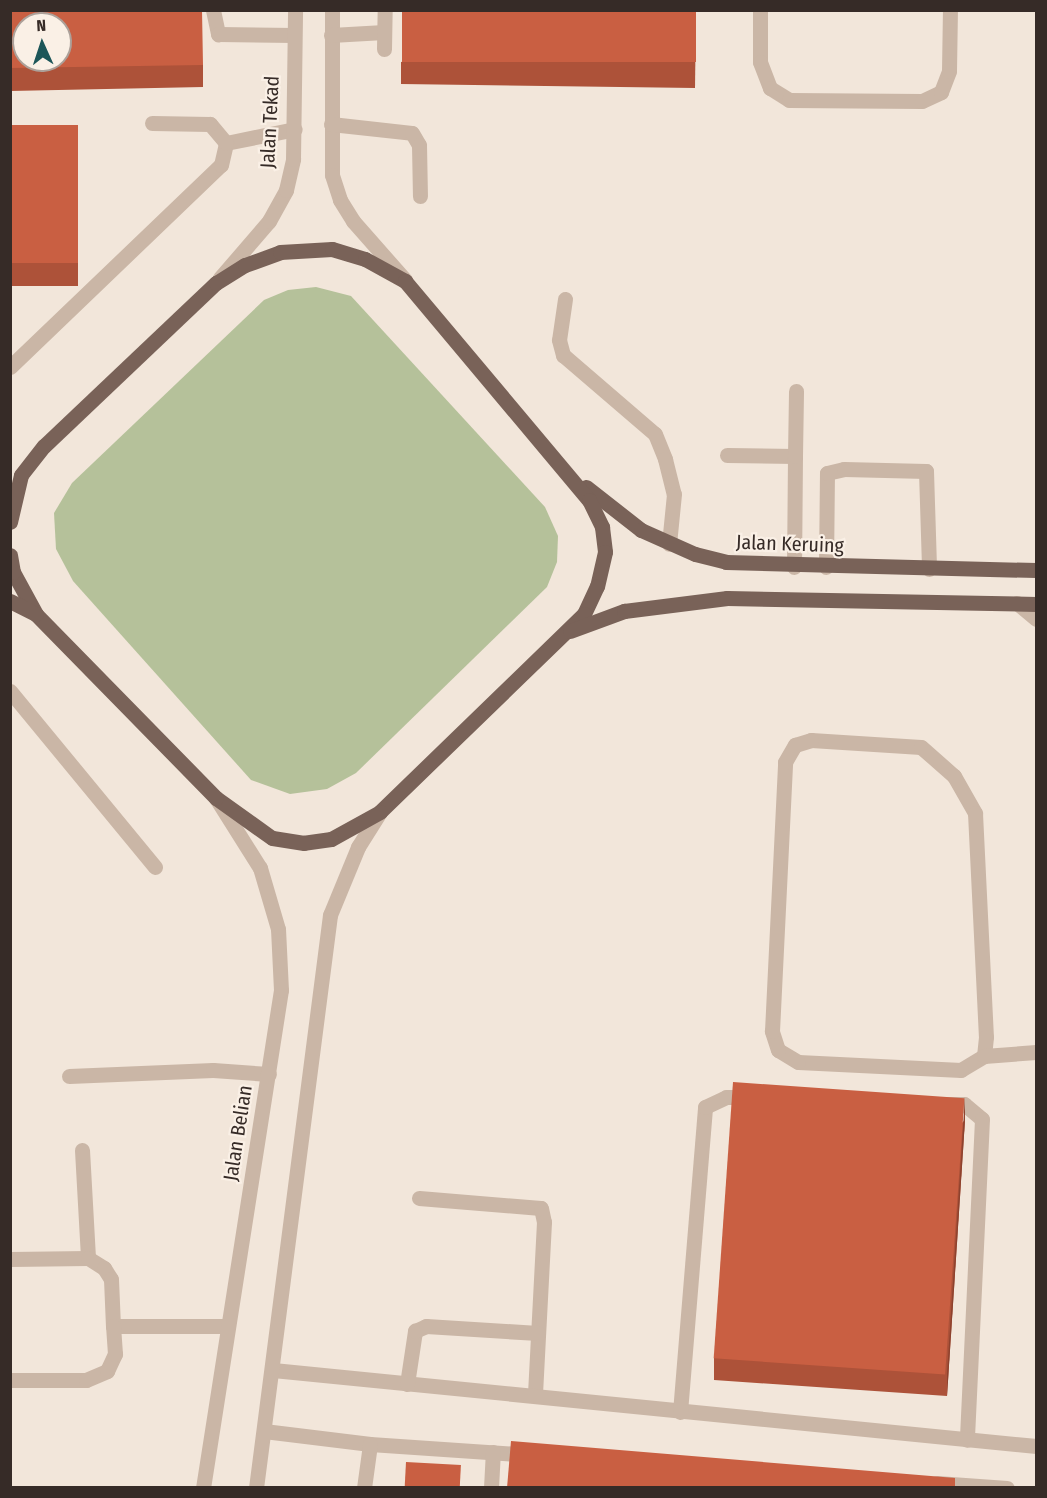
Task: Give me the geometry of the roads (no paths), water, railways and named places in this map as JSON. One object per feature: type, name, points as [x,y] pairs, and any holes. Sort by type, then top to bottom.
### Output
[{"type":"main road","points":[[10,522],[21,475],[44,446],[216,283],[245,265],[280,252],[332,249],[365,259],[405,281],[568,472],[589,500],[602,527],[604,552],[597,586],[584,614],[564,634],[380,812],[331,839],[304,843],[272,838],[216,798],[36,614],[13,572],[10,555]]},
{"type":"main road","points":[[10,470],[44,446]]},
{"type":"main road","name":"Jalan Keruing","points":[[568,472],[641,530],[669,544],[726,562],[794,567],[1036,570]]},
{"type":"main road","points":[[10,600],[36,614]]},
{"type":"main road","points":[[564,634],[624,611],[692,600],[1036,604]]},
{"type":"street","points":[[213,10],[218,34],[294,35]]},
{"type":"street","name":"Jalan Tekad","points":[[216,283],[268,221],[286,190],[295,129],[295,10]]},
{"type":"street","points":[[332,10],[332,175],[339,200],[353,221],[405,281]]},
{"type":"street","points":[[384,49],[385,10]]},
{"type":"street","points":[[760,10],[760,62],[770,88],[789,100],[922,101],[941,92],[949,70],[950,10]]},
{"type":"street","points":[[331,35],[384,32]]},
{"type":"street","points":[[152,123],[210,124],[226,143]]},
{"type":"street","points":[[331,124],[412,133],[419,145],[420,196]]},
{"type":"street","points":[[226,143],[295,129]]},
{"type":"street","points":[[10,367],[221,165],[226,143]]},
{"type":"street","points":[[565,299],[559,340],[562,355],[655,434],[665,459],[674,494],[669,544]]},
{"type":"street","points":[[794,567],[796,392]]},
{"type":"street","points":[[727,456],[795,456]]},
{"type":"street","points":[[826,567],[826,473],[844,469],[926,471],[929,569]]},
{"type":"street","points":[[1017,603],[1036,619]]},
{"type":"street","points":[[10,691],[155,867]]},
{"type":"street","points":[[984,1056],[975,813],[954,776],[921,747],[811,740],[795,745],[785,762],[772,1031],[778,1050],[798,1062],[961,1070],[984,1056],[1036,1052]]},
{"type":"street","name":"Jalan Belian","points":[[203,1488],[281,990],[278,929],[260,868],[216,798]]},
{"type":"street","points":[[256,1488],[330,915],[358,847],[380,812]]},
{"type":"street","points":[[69,1076],[213,1070],[269,1074]]},
{"type":"street","points":[[680,1412],[705,1107],[726,1097],[774,1098]]},
{"type":"street","points":[[928,1103],[964,1104],[982,1119],[967,1440]]},
{"type":"street","points":[[82,1150],[88,1258]]},
{"type":"street","points":[[419,1198],[541,1208],[544,1222],[535,1395]]},
{"type":"street","points":[[10,1259],[88,1258],[104,1268],[111,1279],[115,1354],[107,1371],[86,1380],[10,1380]]},
{"type":"street","points":[[113,1326],[228,1326]]},
{"type":"street","points":[[406,1384],[416,1331],[426,1326],[538,1333]]},
{"type":"street","points":[[273,1370],[1036,1446]]},
{"type":"street","points":[[264,1431],[370,1444],[541,1455]]},
{"type":"street","points":[[364,1488],[370,1444]]},
{"type":"street","points":[[491,1488],[493,1452]]},
{"type":"street","points":[[923,1482],[1006,1488]]}]
